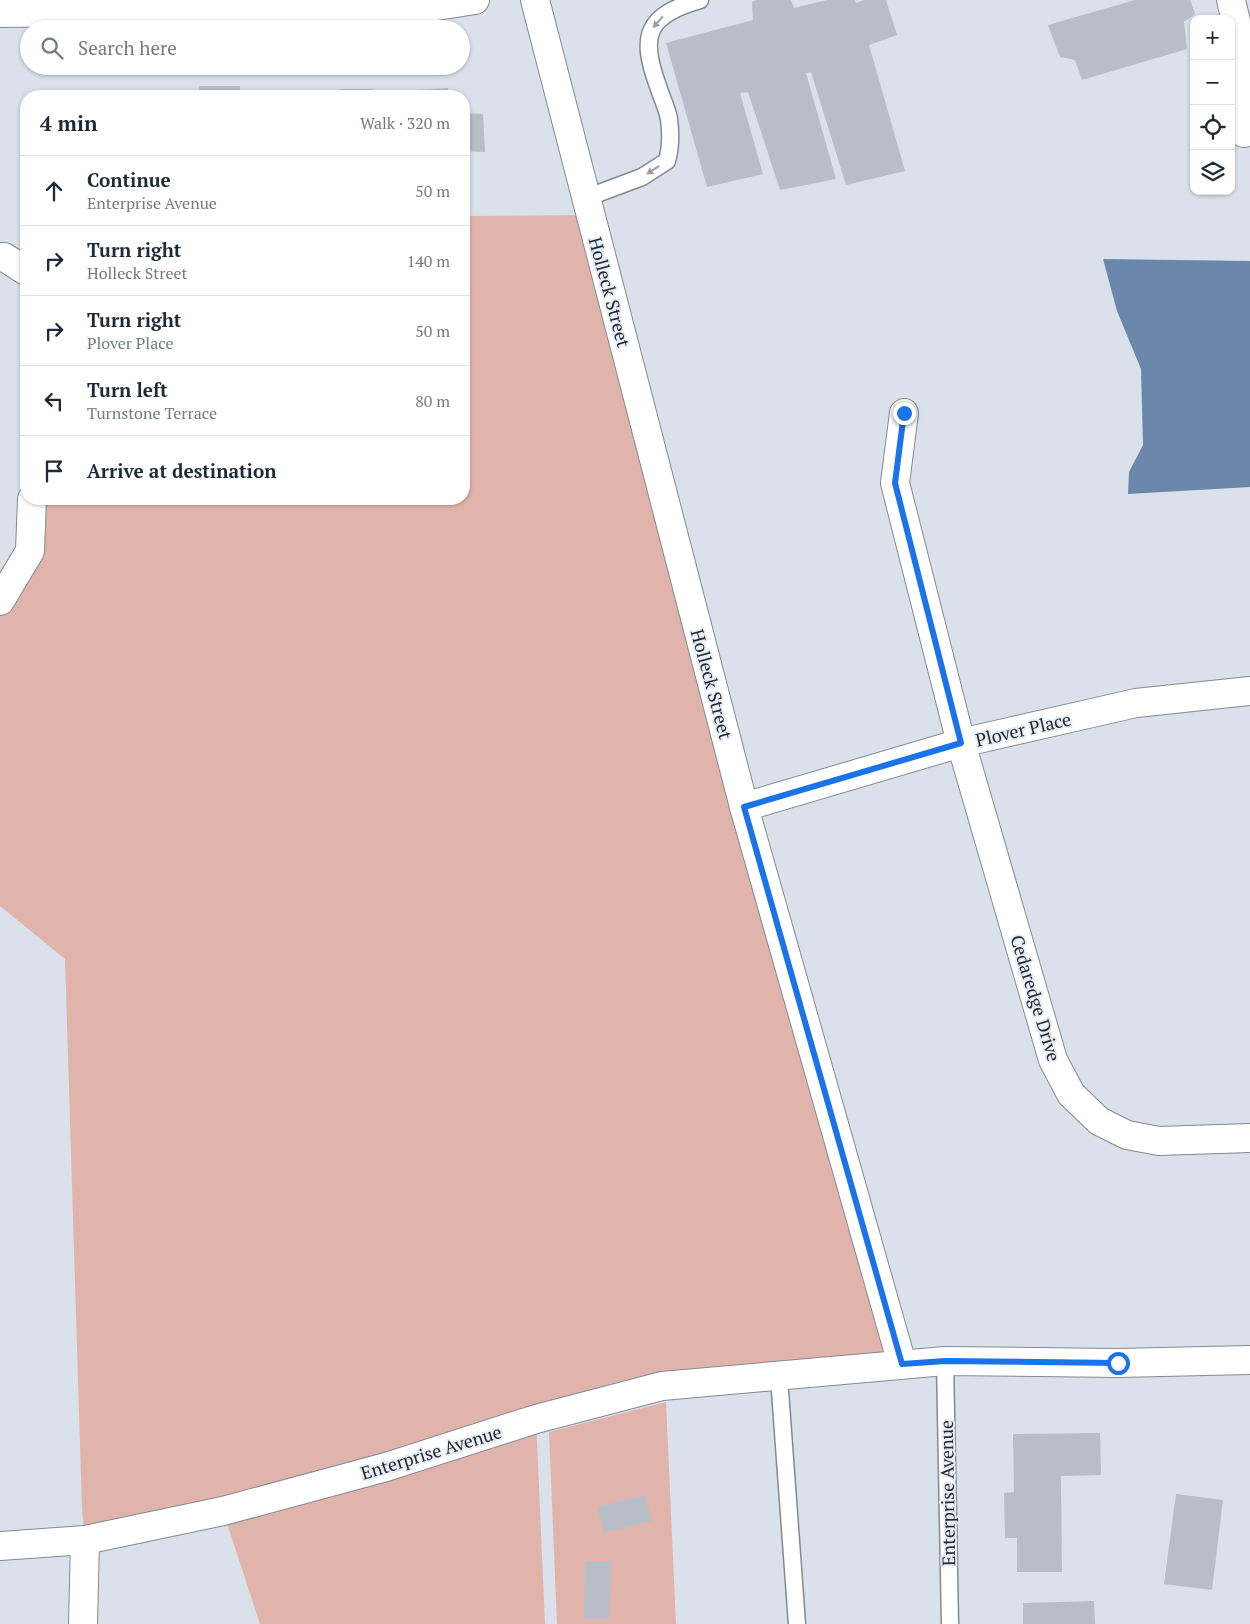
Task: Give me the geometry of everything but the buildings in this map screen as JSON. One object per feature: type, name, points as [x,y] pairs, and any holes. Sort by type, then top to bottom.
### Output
[{"type":"street","points":[[0,13],[424,8],[475,0]]},
{"type":"street","name":"Holleck Street","points":[[535,0],[744,807],[902,1364]]},
{"type":"street","points":[[1231,0],[1249,79],[1244,133]]},
{"type":"street","points":[[0,257],[4,257],[20,267]]},
{"type":"street","name":"Cedaredge Drive","points":[[904,413],[895,483],[961,743],[1053,1060],[1071,1094],[1100,1121],[1127,1135],[1158,1141],[1250,1138]]},
{"type":"street","points":[[0,601],[30,551],[32,505]]},
{"type":"street","name":"Plover Place","points":[[744,807],[961,743],[1136,704],[1250,691]]},
{"type":"street","name":"Enterprise Avenue","points":[[0,1546],[85,1540],[242,1506],[386,1467],[536,1419],[662,1386],[945,1361],[1118,1363],[1250,1360]]},
{"type":"street","points":[[83,1624],[85,1540]]},
{"type":"lane","points":[[586,198],[642,177],[667,161],[670,148],[669,117],[655,80],[648,48],[649,34],[659,18],[684,4],[700,0]]},
{"type":"lane","name":"Enterprise Avenue","points":[[945,1361],[950,1624]]},
{"type":"lane","points":[[779,1376],[797,1624]]},
{"type":"shaded area","points":[[591,215],[902,1364],[779,1377],[536,1419],[545,1624],[260,1624],[223,1511],[85,1540],[82,1509],[65,959],[0,906],[0,601],[30,505],[470,505],[470,216]]},
{"type":"shaded area","points":[[666,1402],[676,1624],[557,1624],[549,1432]]},
{"type":"water","points":[[1103,259],[1250,261],[1250,487],[1128,494],[1129,472],[1143,445],[1141,369],[1117,311]]},
{"type":"route","points":[[904,413],[895,483],[961,743],[744,807],[902,1364],[945,1361],[1118,1363]]}]
